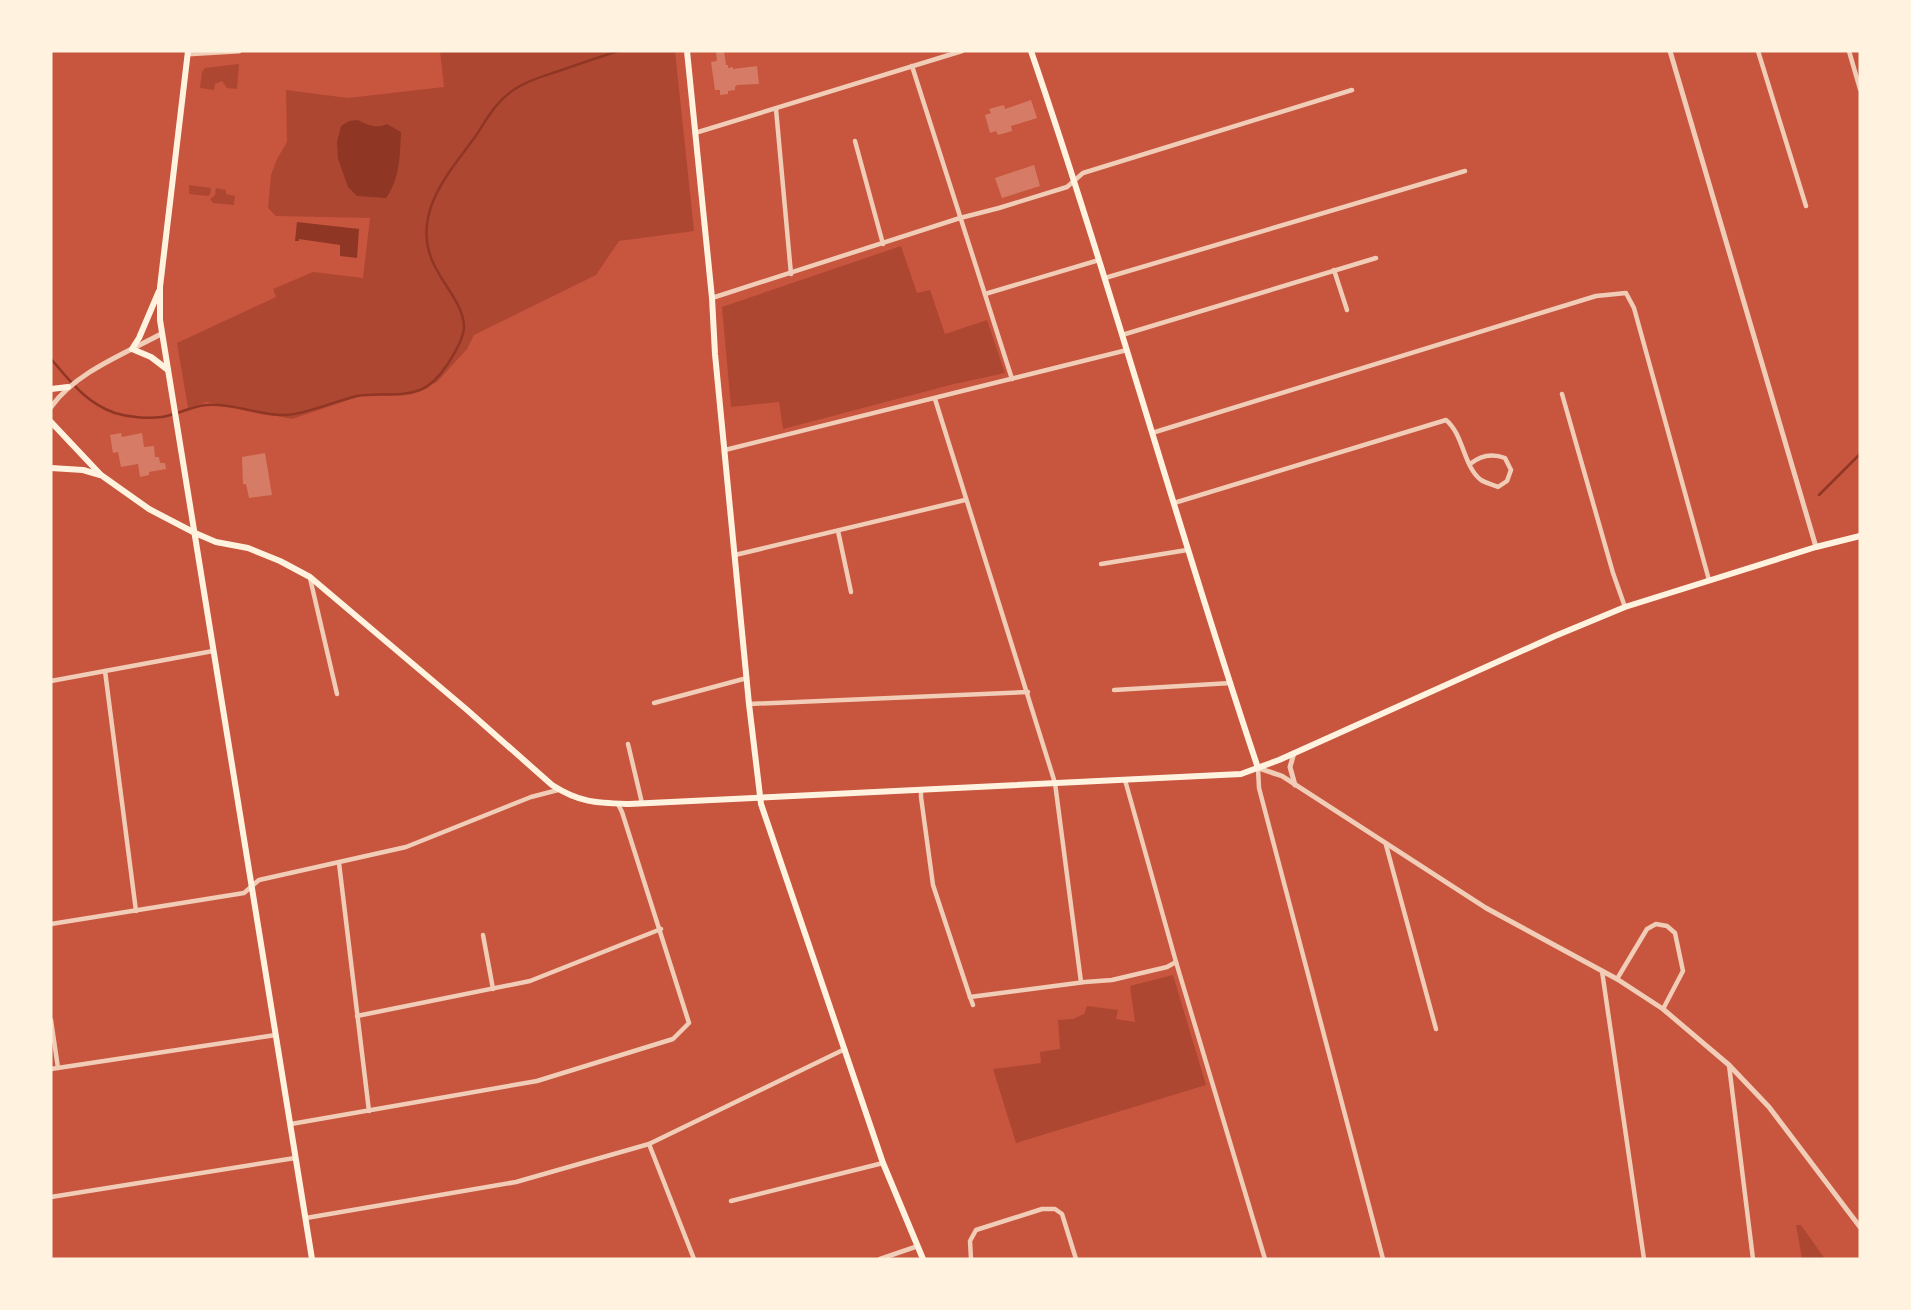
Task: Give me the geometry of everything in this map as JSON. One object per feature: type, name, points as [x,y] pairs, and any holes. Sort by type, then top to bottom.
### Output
[{"type":"main road","points":[[687,51],[760,796],[768,827],[883,1163],[923,1259]]},
{"type":"main road","points":[[1031,51],[1258,768]]},
{"type":"main road","points":[[188,52],[160,287],[162,334],[312,1259]]},
{"type":"main road","points":[[160,287],[132,349],[151,357],[168,370]]},
{"type":"main road","points":[[51,389],[68,387]]},
{"type":"main road","points":[[51,422],[101,475],[149,509],[216,542],[248,548],[310,577],[559,790],[585,801],[642,803],[1233,775],[1294,753],[1625,607],[1816,547],[1860,536]]},
{"type":"main road","points":[[51,468],[83,470],[101,475]]},
{"type":"street","points":[[188,52],[239,51]]},
{"type":"street","points":[[695,133],[962,51]]},
{"type":"street","points":[[1670,51],[1816,547]]},
{"type":"street","points":[[1758,51],[1805,206]]},
{"type":"street","points":[[1849,51],[1860,89]]},
{"type":"street","points":[[912,66],[1012,379]]},
{"type":"street","points":[[712,299],[960,218],[1067,187],[1083,173],[1352,90]]},
{"type":"street","points":[[776,109],[791,274]]},
{"type":"street","points":[[855,141],[883,244]]},
{"type":"street","points":[[1105,278],[1465,171]]},
{"type":"street","points":[[1122,335],[1376,258]]},
{"type":"street","points":[[985,294],[1098,260]]},
{"type":"street","points":[[1335,270],[1346,310]]},
{"type":"street","points":[[1152,433],[1596,296],[1626,293],[1634,308],[1709,580]]},
{"type":"street","points":[[51,407],[68,387],[82,377],[162,334]]},
{"type":"street","points":[[725,450],[1127,350]]},
{"type":"street","points":[[1562,394],[1625,607]]},
{"type":"street","points":[[935,399],[1055,783],[1081,982]]},
{"type":"street","points":[[1173,503],[1446,420],[1454,427],[1469,464],[1480,479],[1498,486],[1507,481],[1511,470],[1505,458],[1494,454],[1469,464]]},
{"type":"street","points":[[735,555],[965,500]]},
{"type":"street","points":[[838,531],[851,592]]},
{"type":"street","points":[[1101,564],[1187,550]]},
{"type":"street","points":[[310,577],[337,694]]},
{"type":"street","points":[[51,681],[214,651]]},
{"type":"street","points":[[105,671],[136,911]]},
{"type":"street","points":[[654,703],[747,678]]},
{"type":"street","points":[[1114,690],[1231,682]]},
{"type":"street","points":[[749,704],[1028,692]]},
{"type":"street","points":[[628,744],[642,803]]},
{"type":"street","points":[[1294,753],[1290,769],[1295,785]]},
{"type":"street","points":[[1383,1259],[1259,788],[1258,768],[1282,776],[1486,908],[1617,979],[1663,1009],[1730,1065],[1769,1107],[1860,1227]]},
{"type":"street","points":[[1125,780],[1176,962],[1265,1259]]},
{"type":"street","points":[[51,924],[244,893],[259,880],[406,847],[531,797],[559,790]]},
{"type":"street","points":[[921,790],[933,886],[973,1005]]},
{"type":"street","points":[[291,1124],[537,1082],[673,1039],[689,1023],[661,929],[617,803]]},
{"type":"street","points":[[1386,845],[1436,1029]]},
{"type":"street","points":[[339,863],[369,1111]]},
{"type":"street","points":[[1617,979],[1647,929],[1656,924],[1667,926],[1675,933],[1683,971],[1663,1009]]},
{"type":"street","points":[[357,1016],[530,981],[661,929]]},
{"type":"street","points":[[483,935],[493,989]]},
{"type":"street","points":[[970,996],[1112,980],[1167,967],[1176,962]]},
{"type":"street","points":[[1602,971],[1644,1259]]},
{"type":"street","points":[[51,1020],[58,1068]]},
{"type":"street","points":[[51,1069],[275,1035]]},
{"type":"street","points":[[306,1217],[516,1182],[649,1144],[845,1049]]},
{"type":"street","points":[[1730,1065],[1753,1259]]},
{"type":"street","points":[[649,1144],[694,1259]]},
{"type":"street","points":[[51,1197],[296,1158]]},
{"type":"street","points":[[731,1201],[883,1163]]},
{"type":"street","points":[[971,1259],[970,1241],[976,1230],[1042,1209],[1055,1209],[1062,1214],[1076,1259]]},
{"type":"street","points":[[880,1259],[918,1246]]},
{"type":"shaded area","points":[[440,51],[675,51],[694,231],[619,241],[596,275],[474,335],[467,349],[437,382],[407,394],[363,395],[292,419],[207,402],[188,408],[177,343],[276,297],[273,289],[313,272],[363,278],[370,218],[276,216],[268,208],[271,175],[287,142],[286,90],[348,98],[444,87]]},
{"type":"shaded area","points":[[239,64],[237,89],[227,88],[222,81],[215,84],[214,90],[200,88],[205,68]]},
{"type":"shaded area","points":[[358,120],[376,126],[387,124],[401,132],[397,175],[386,198],[357,196],[348,187],[338,159],[337,142],[341,126]]},
{"type":"shaded area","points":[[189,185],[211,188],[210,195],[189,194]]},
{"type":"shaded area","points":[[216,188],[235,196],[234,205],[213,203],[210,199],[215,195]]},
{"type":"shaded area","points":[[297,222],[359,229],[357,258],[340,256],[340,245],[299,239],[295,241]]},
{"type":"shaded area","points":[[901,246],[917,293],[930,290],[945,334],[987,320],[1005,373],[783,429],[779,402],[731,407],[722,307]]},
{"type":"shaded area","points":[[1173,975],[1206,1085],[1016,1143],[993,1069],[1041,1063],[1040,1052],[1060,1049],[1058,1020],[1073,1019],[1084,1014],[1087,1006],[1118,1010],[1116,1019],[1135,1022],[1130,986]]},
{"type":"shaded area","points":[[1796,1225],[1801,1225],[1825,1259],[1802,1259]]},
{"type":"building","points":[[724,51],[728,68],[757,66],[759,84],[737,85],[735,90],[720,95],[720,90],[715,90],[711,62],[717,61],[716,52]]},
{"type":"building","points":[[1031,100],[1037,118],[1011,126],[1012,131],[998,135],[996,131],[990,133],[985,115],[991,113],[989,109],[1004,105],[1005,109]]},
{"type":"building","points":[[1034,165],[1040,186],[1002,198],[995,178]]},
{"type":"building","points":[[121,433],[122,437],[142,433],[144,447],[154,446],[155,457],[159,457],[160,463],[165,463],[166,469],[149,472],[149,475],[140,477],[138,464],[121,467],[118,452],[113,453],[110,435]]},
{"type":"building","points":[[265,453],[272,495],[249,498],[246,484],[243,484],[242,457]]},
{"type":"waterway","points":[[51,359],[79,390],[105,409],[126,416],[150,418],[207,405],[286,415],[357,396],[405,394],[424,388],[442,372],[464,331],[463,317],[433,264],[427,238],[431,206],[446,177],[492,111],[508,94],[536,78],[619,51]]},
{"type":"waterway","points":[[1819,495],[1860,454]]}]
